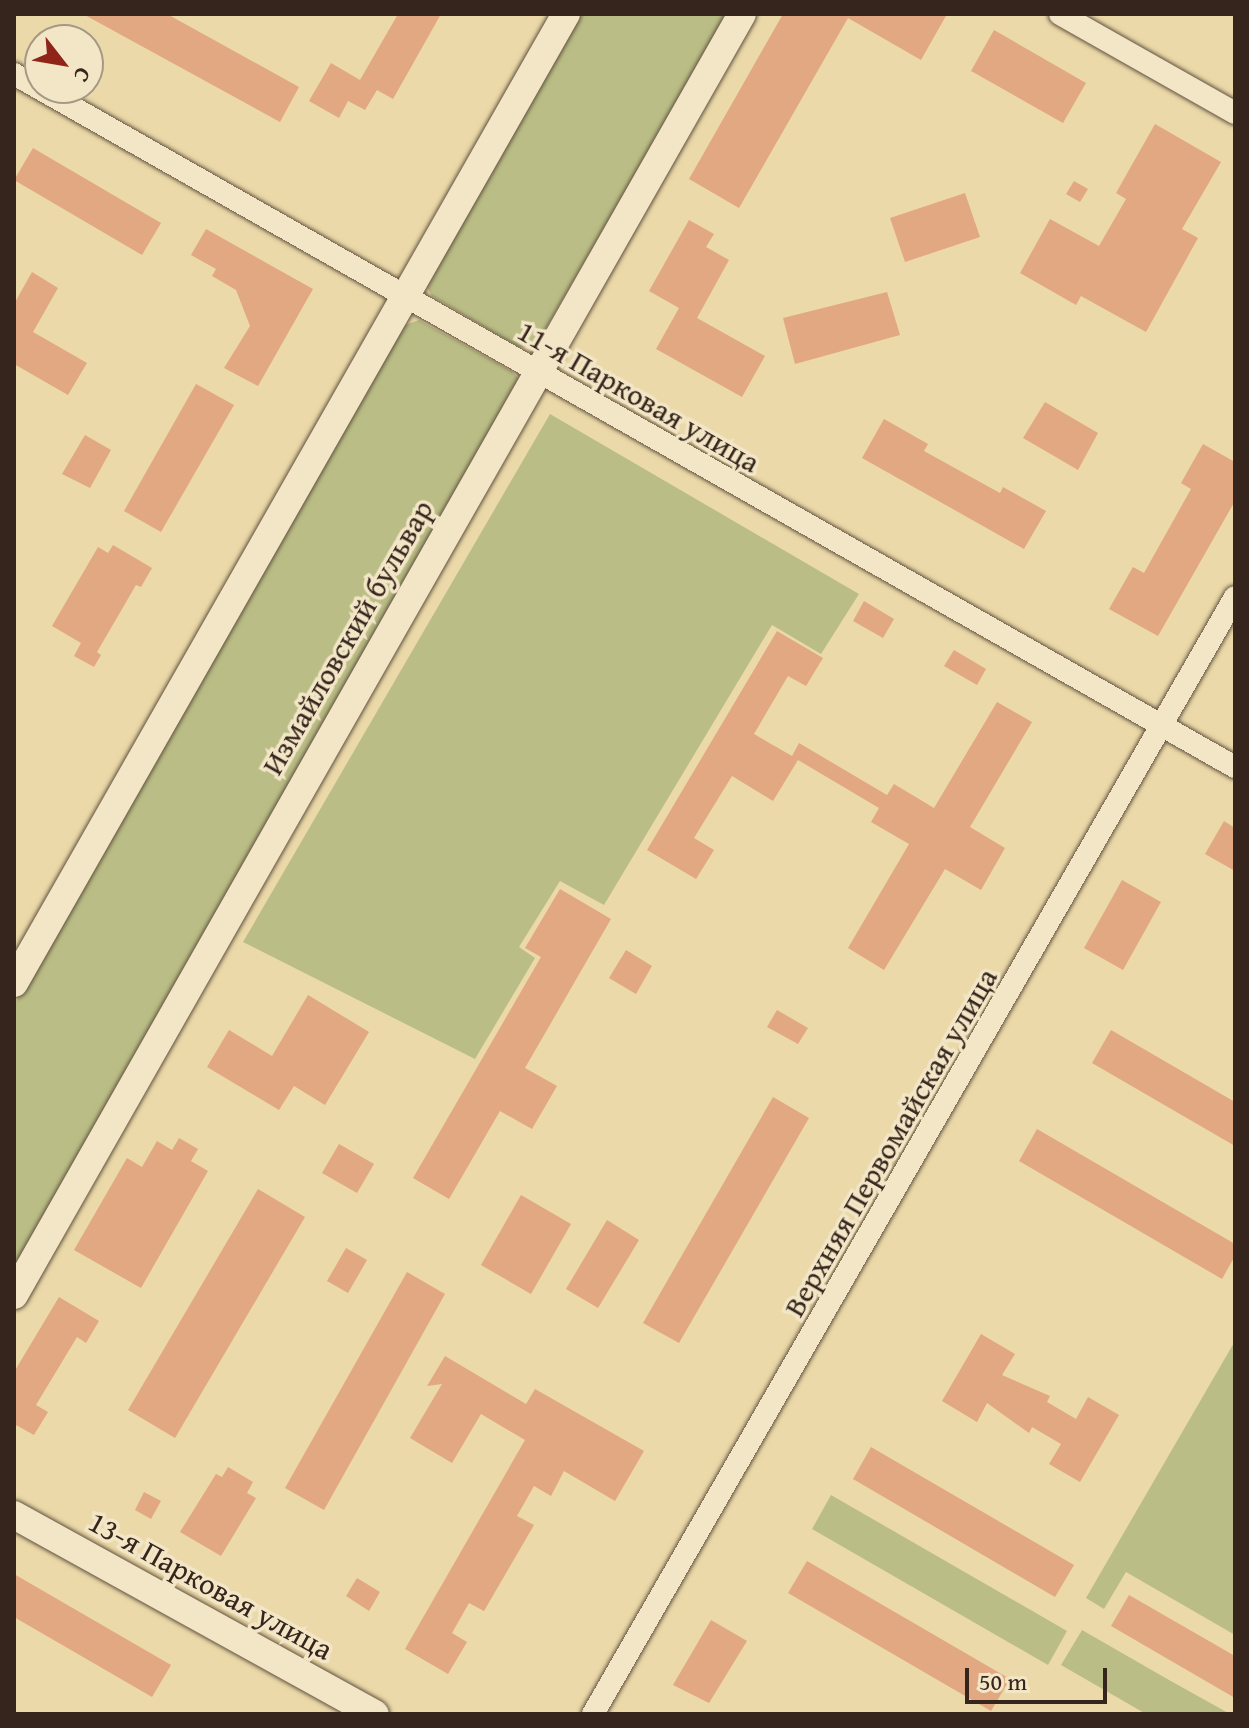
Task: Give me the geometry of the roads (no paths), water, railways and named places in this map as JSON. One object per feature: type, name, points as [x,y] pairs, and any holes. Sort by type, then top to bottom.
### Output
[{"type":"street","points":[[14,983],[566,14]]},
{"type":"street","name":"Измайловский бульвар","points":[[14,1295],[742,14]]},
{"type":"street","points":[[1060,14],[1235,113]]},
{"type":"street","name":"11-я Парковая улица","points":[[14,74],[1235,767]]},
{"type":"street","name":"Верхняя Первомайская улица","points":[[593,1714],[1235,597]]},
{"type":"street","name":"13-я Парковая улица","points":[[14,1515],[375,1714]]}]
